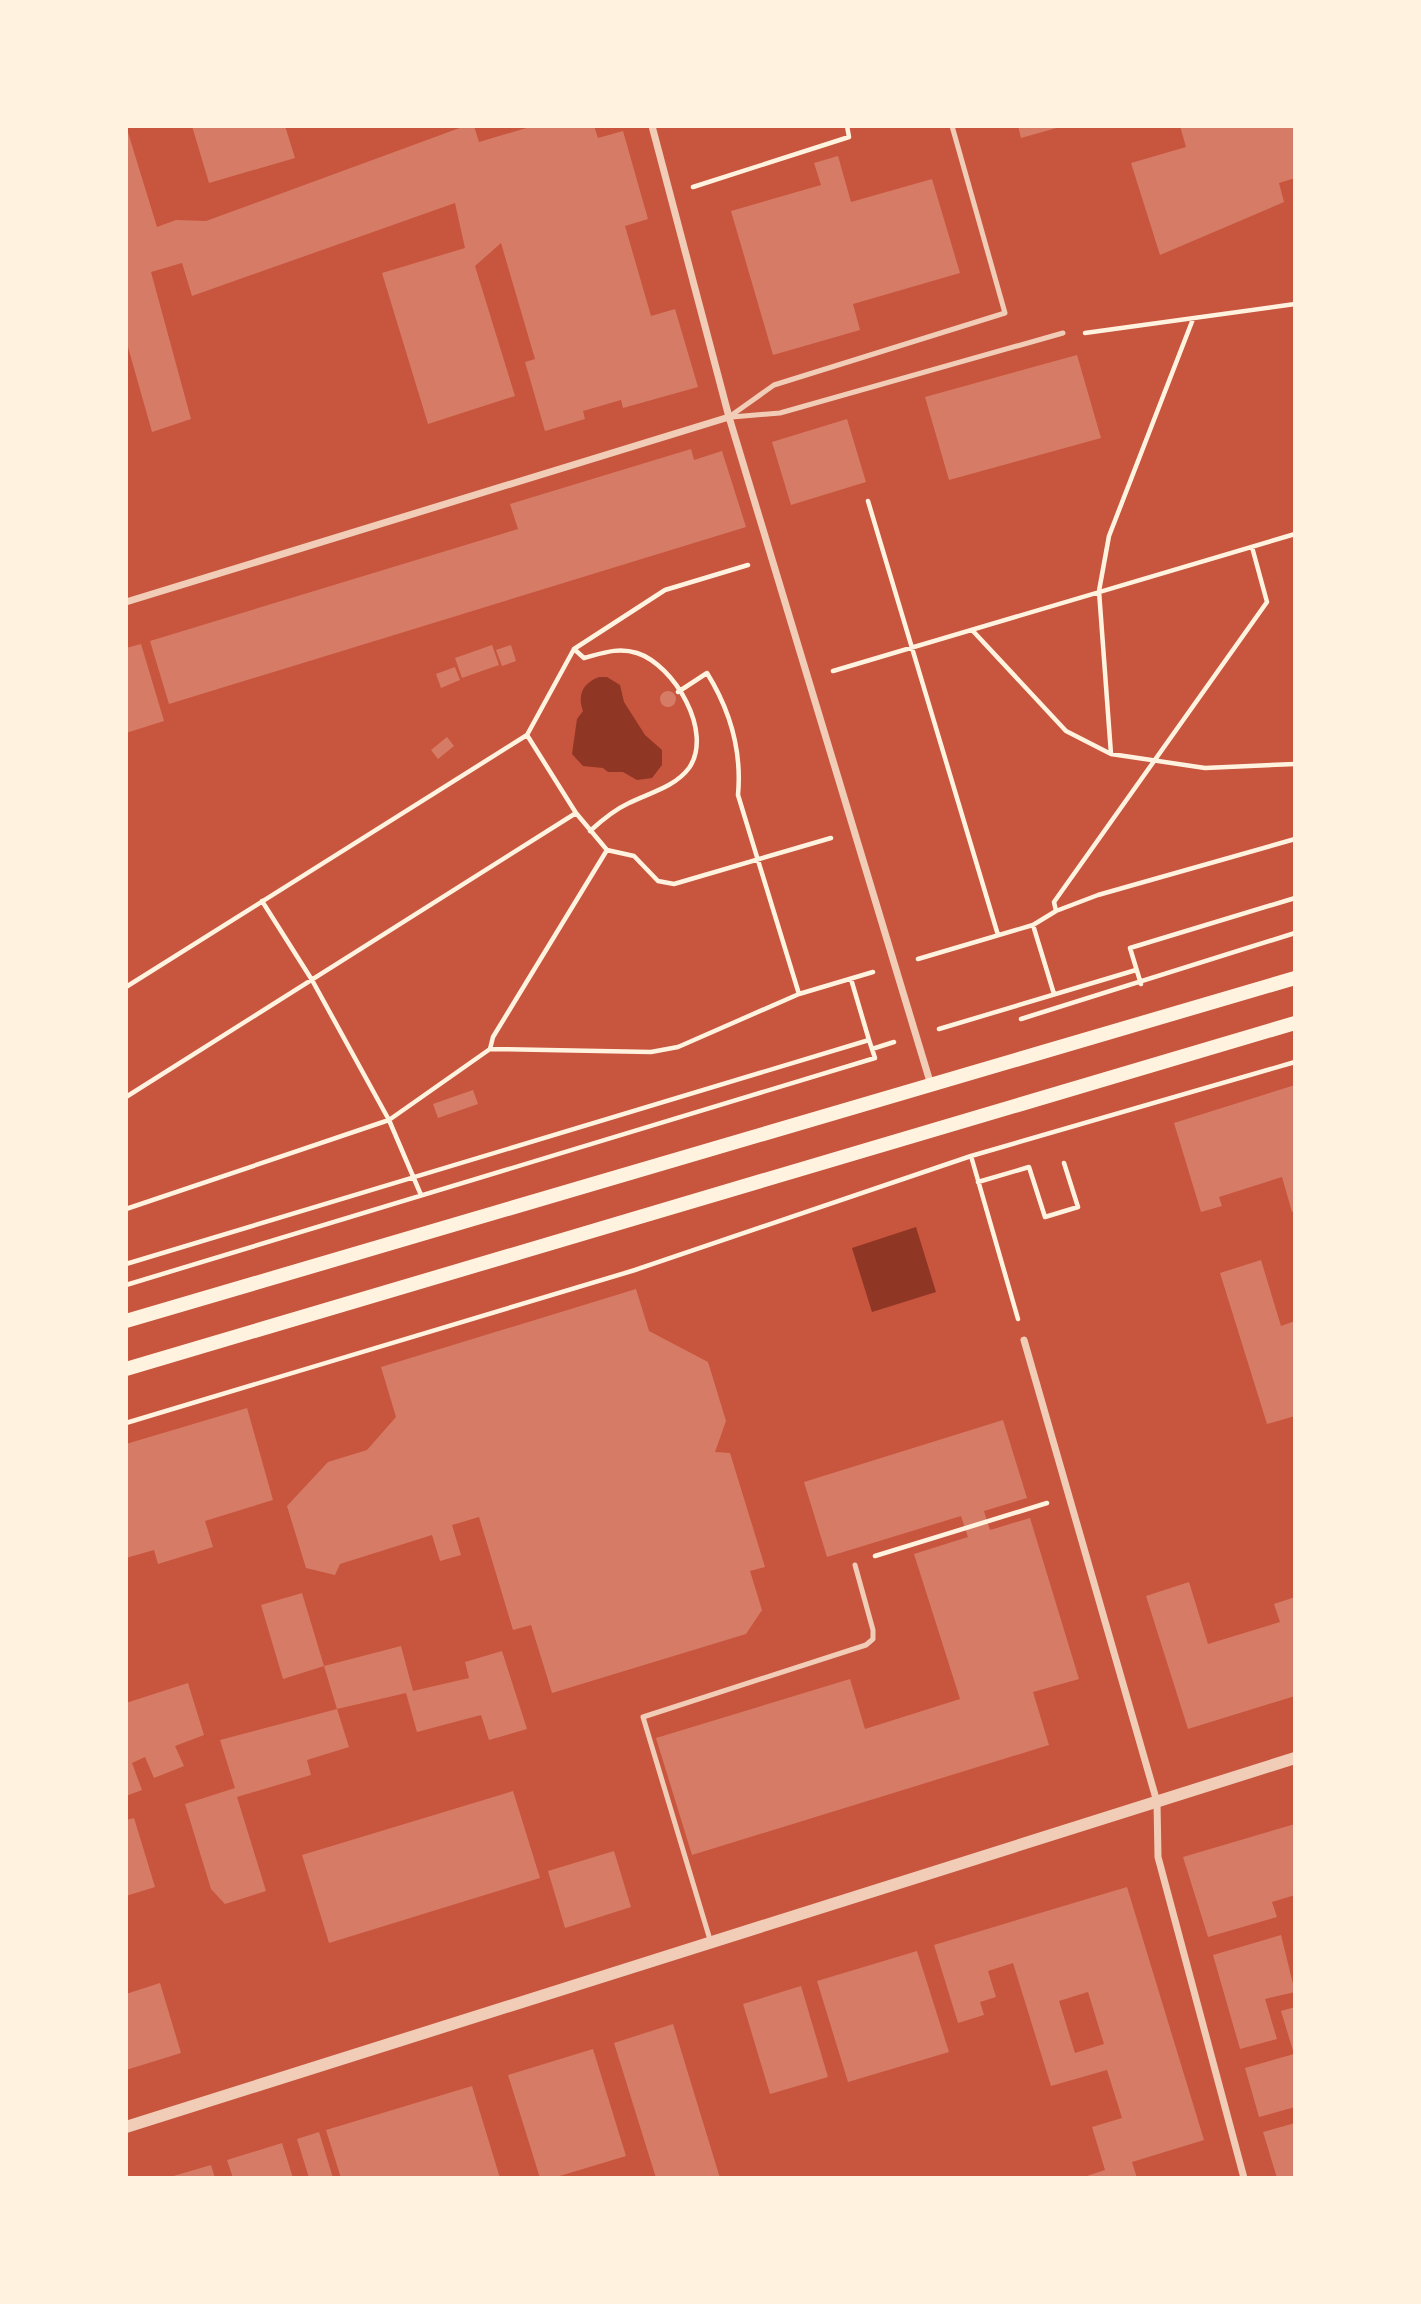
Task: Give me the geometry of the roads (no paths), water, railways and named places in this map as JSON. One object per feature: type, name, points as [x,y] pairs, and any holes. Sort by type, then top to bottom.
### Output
[{"type":"main road","points":[[126,1321],[1295,978]]},
{"type":"main road","points":[[126,1369],[1295,1023]]},
{"type":"street","points":[[652,126],[729,417],[931,1086]]},
{"type":"street","points":[[126,602],[729,417]]},
{"type":"street","points":[[1024,1340],[1157,1802],[1158,1857],[1244,2178]]},
{"type":"street","points":[[126,2127],[1295,1758]]},
{"type":"lane","points":[[729,417],[774,385],[1004,313],[952,126]]},
{"type":"lane","points":[[729,417],[780,413],[1063,333]]},
{"type":"lane","points":[[711,1943],[643,1717],[866,1645],[873,1639],[873,1630],[855,1565]]}]
